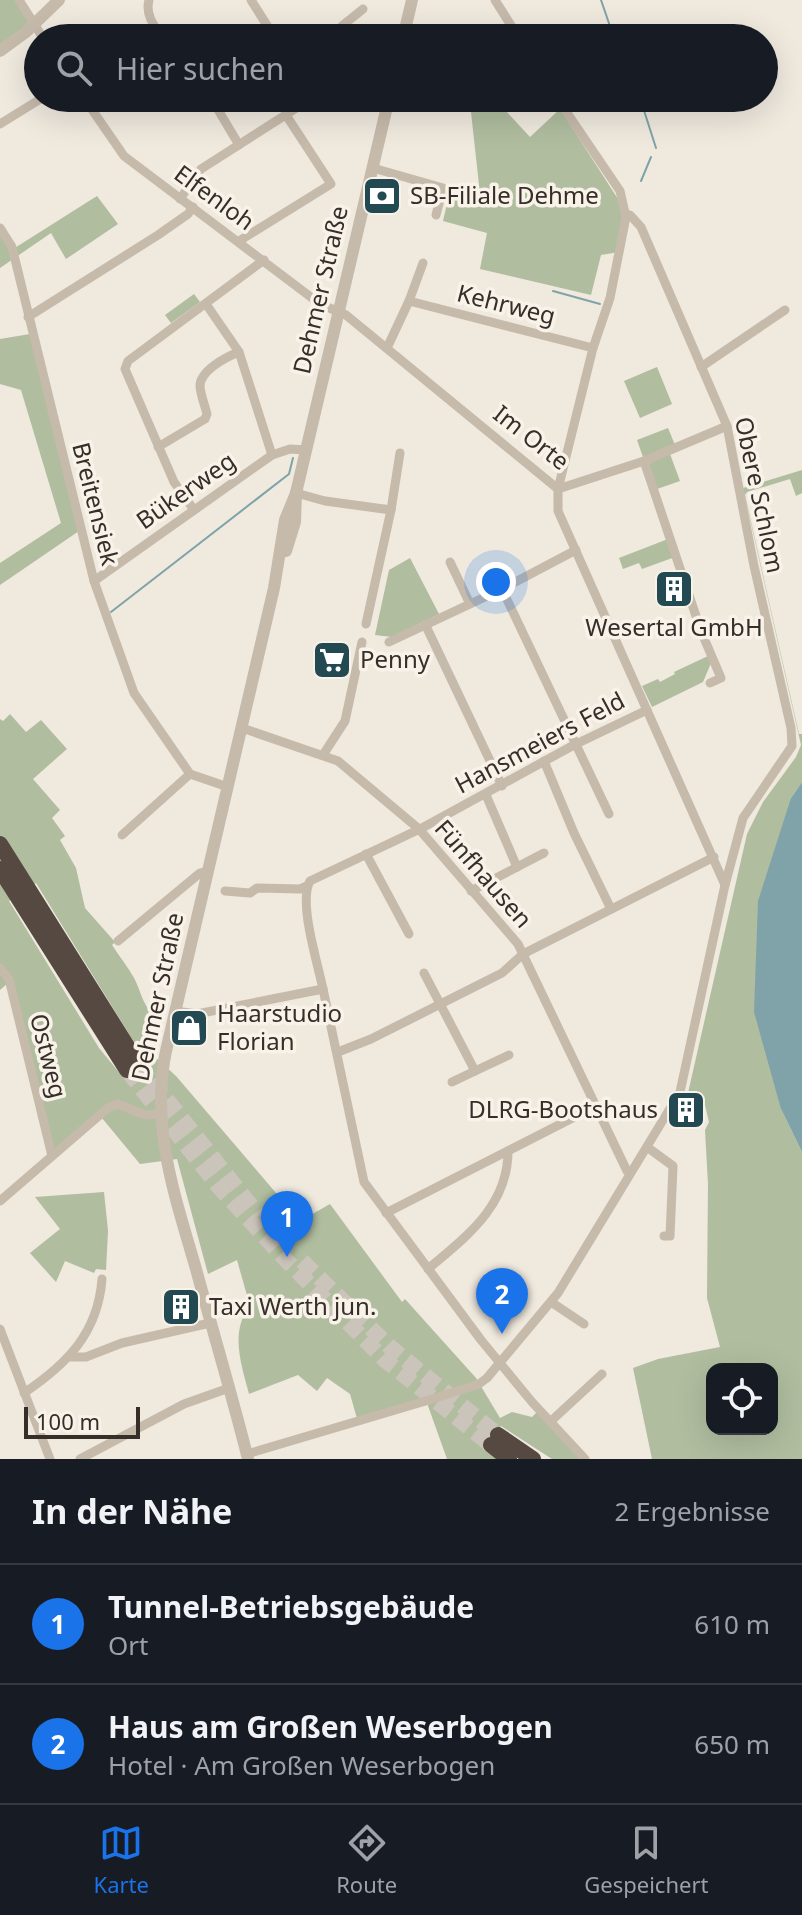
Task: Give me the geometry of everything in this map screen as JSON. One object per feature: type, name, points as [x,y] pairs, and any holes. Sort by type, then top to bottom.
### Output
[{"type":"highway","points":[[0,844],[132,1066],[0,869]]},
{"type":"highway","points":[[509,1459],[495,1440],[533,1459]]},
{"type":"street","points":[[19,0],[33,24]]},
{"type":"street","points":[[35,24],[59,0]]},
{"type":"street","points":[[149,0],[147,8],[153,24]]},
{"type":"street","points":[[251,0],[266,24]]},
{"type":"street","points":[[406,24],[412,0]]},
{"type":"street","points":[[497,1],[511,24]]},
{"type":"street","points":[[344,24],[363,9]]},
{"type":"street","points":[[0,51],[24,33]]},
{"type":"street","points":[[0,124],[24,109]]},
{"type":"street","name":"Elfenloh","points":[[94,112],[124,156],[320,304],[338,312]]},
{"type":"street","points":[[219,112],[239,145]]},
{"type":"street","points":[[180,199],[201,169],[291,112]]},
{"type":"street","name":"Dehmer Straße","points":[[248,1456],[170,1178],[160,1114],[162,1068],[274,588],[285,520],[296,493],[386,112]]},
{"type":"street","points":[[566,112],[620,191],[626,217],[610,298],[593,348],[558,489],[558,511],[725,885]]},
{"type":"street","points":[[239,241],[331,184],[286,115]]},
{"type":"street","points":[[373,168],[443,188],[436,215]]},
{"type":"street","points":[[28,317],[158,235],[193,207]]},
{"type":"street","name":"Obere Schlom","points":[[248,1456],[479,1384],[501,1364],[551,1302],[680,1092],[725,885],[743,818],[792,746],[791,728],[754,566],[727,426],[641,227],[630,215],[626,217]]},
{"type":"street","name":"Breitensiek","points":[[0,228],[12,247],[94,581],[134,693],[190,774]]},
{"type":"street","points":[[194,510],[174,482],[125,369],[128,361],[264,260]]},
{"type":"street","points":[[387,348],[423,263]]},
{"type":"street","name":"Kehrweg","points":[[409,301],[593,348]]},
{"type":"street","points":[[206,304],[239,352],[272,455]]},
{"type":"street","points":[[701,367],[785,310]]},
{"type":"street","name":"Im Orte","points":[[338,312],[346,315],[558,489],[644,461],[727,426]]},
{"type":"street","points":[[158,447],[205,419],[207,414],[200,384],[203,377],[222,360],[239,352]]},
{"type":"street","name":"Bükerweg","points":[[94,581],[272,455],[290,449],[306,450]]},
{"type":"street","points":[[366,624],[400,453]]},
{"type":"street","points":[[644,461],[701,631],[721,678],[710,683]]},
{"type":"street","points":[[296,493],[325,501],[391,510]]},
{"type":"street","points":[[389,642],[576,550]]},
{"type":"street","points":[[450,562],[470,604]]},
{"type":"street","points":[[502,589],[609,814]]},
{"type":"street","points":[[425,624],[502,786]]},
{"type":"street","points":[[323,755],[345,721],[362,642]]},
{"type":"street","name":"Hansmeiers Feld","points":[[307,886],[310,881],[419,829],[574,745],[647,710]]},
{"type":"street","name":"Fünfhausen","points":[[242,728],[338,761],[419,829],[518,944],[630,1172]]},
{"type":"street","points":[[544,761],[611,909]]},
{"type":"street","points":[[122,835],[190,774],[228,787]]},
{"type":"street","points":[[486,795],[517,867]]},
{"type":"street","points":[[471,891],[544,853]]},
{"type":"street","points":[[366,854],[409,934]]},
{"type":"street","points":[[338,1052],[502,973],[523,954],[714,857]]},
{"type":"street","points":[[118,941],[200,873],[208,871]]},
{"type":"street","points":[[225,891],[250,893],[257,888],[300,889],[307,886],[307,911],[364,1182],[501,1364],[585,1459]]},
{"type":"street","name":"Ostweg","points":[[0,968],[9,979],[52,1156]]},
{"type":"street","points":[[424,973],[475,1071]]},
{"type":"street","points":[[175,1011],[197,1014],[323,989]]},
{"type":"street","points":[[452,1082],[509,1055]]},
{"type":"street","points":[[0,1201],[109,1107],[118,1104],[145,1115],[160,1114]]},
{"type":"street","points":[[386,1213],[596,1106]]},
{"type":"street","points":[[647,1147],[673,1166],[670,1236],[664,1236]]},
{"type":"street","points":[[428,1269],[489,1213],[503,1186],[508,1169],[508,1151]]},
{"type":"street","points":[[24,1393],[54,1373],[70,1357],[100,1301],[102,1279]]},
{"type":"street","points":[[551,1302],[584,1324]]},
{"type":"street","points":[[70,1357],[86,1357],[122,1343],[210,1323]]},
{"type":"street","points":[[0,1329],[50,1459]]},
{"type":"street","points":[[550,1422],[602,1374]]},
{"type":"street","points":[[80,1459],[184,1404],[229,1388]]},
{"type":"green space","points":[[0,0],[20,0],[34,24],[24,24],[24,31],[0,47]]},
{"type":"green space","points":[[471,112],[507,112],[530,137],[557,112],[562,112],[618,199],[622,216],[619,252],[601,255],[591,295],[480,269],[487,233],[443,221],[451,186],[480,194]]},
{"type":"green space","points":[[97,196],[118,224],[66,259],[51,233],[0,268],[0,233],[10,251]]},
{"type":"green space","points":[[194,294],[200,302],[171,323],[165,315]]},
{"type":"green space","points":[[30,334],[79,531],[0,585],[0,563],[61,523],[21,390],[0,384],[0,339]]},
{"type":"green space","points":[[657,367],[672,404],[640,418],[624,381]]},
{"type":"green space","points":[[668,428],[675,445],[643,457],[637,440]]},
{"type":"green space","points":[[670,454],[680,481],[657,489],[649,466],[652,460]]},
{"type":"green space","points":[[802,470],[802,493],[796,496],[790,479],[745,495],[799,734],[802,734],[802,782],[791,798],[781,1109],[802,1152],[802,1459],[652,1459],[633,1368],[658,1359],[720,1347],[707,1298],[705,1130],[709,1122],[704,1101],[688,1093],[747,834],[763,802],[796,757],[801,745],[743,488]]},
{"type":"green space","points":[[668,539],[675,557],[642,569],[639,563],[623,569],[619,558]]},
{"type":"green space","points":[[410,558],[439,614],[392,637],[375,635],[389,570]]},
{"type":"green space","points":[[708,656],[711,663],[703,682],[652,707],[642,686],[658,679],[660,682]]},
{"type":"green space","points":[[10,714],[26,732],[41,720],[67,749],[33,779],[60,810],[52,818],[65,836],[60,840],[76,868],[85,908],[115,942],[112,945],[134,978],[144,1003],[164,1019],[155,1057],[176,1076],[300,1221],[330,1204],[402,1302],[405,1299],[476,1378],[500,1418],[512,1412],[532,1417],[538,1411],[580,1459],[552,1459],[501,1426],[483,1449],[496,1459],[447,1459],[427,1403],[358,1422],[350,1394],[327,1378],[317,1391],[298,1375],[249,1394],[239,1338],[240,1327],[250,1306],[237,1260],[208,1274],[177,1159],[140,1164],[97,1112],[49,1155],[8,983],[0,990],[0,719],[3,721]],"holes":[[[36,883],[145,1060],[122,1076],[99,1048],[9,901]]]},
{"type":"green space","points":[[104,1192],[108,1231],[106,1270],[96,1269],[94,1273],[65,1261],[56,1282],[30,1253],[60,1229],[35,1197]]},
{"type":"water","points":[[802,782],[802,1152],[781,1109],[754,1012],[758,901],[791,798]]},
{"type":"waterway","points":[[601,0],[609,24]]},
{"type":"waterway","points":[[644,112],[656,148]]},
{"type":"waterway","points":[[641,181],[651,157]]},
{"type":"waterway","points":[[553,291],[600,304]]},
{"type":"waterway","points":[[111,612],[289,474],[293,458]]},
{"type":"tunnel","points":[[137,1062],[259,1216]]},
{"type":"tunnel","points":[[127,1070],[219,1187],[286,1260],[385,1360],[491,1445]]},
{"type":"tunnel","points":[[302,1261],[390,1347],[498,1435]]},
{"type":"place","name":"SB-Filiale Dehme","points":[[382,196]]},
{"type":"place","name":"Wesertal GmbH","points":[[674,589]]},
{"type":"place","name":"Penny","points":[[332,660]]},
{"type":"place","name":"Haarstudio Florian","points":[[189,1028]]},
{"type":"place","name":"DLRG-Bootshaus","points":[[686,1110]]},
{"type":"place","name":"Tunnel-Betriebsgebäude","points":[[287,1257]]},
{"type":"place","name":"Taxi Werth jun.","points":[[181,1307]]},
{"type":"place","name":"Haus am Großen Weserbogen","points":[[502,1334]]}]
